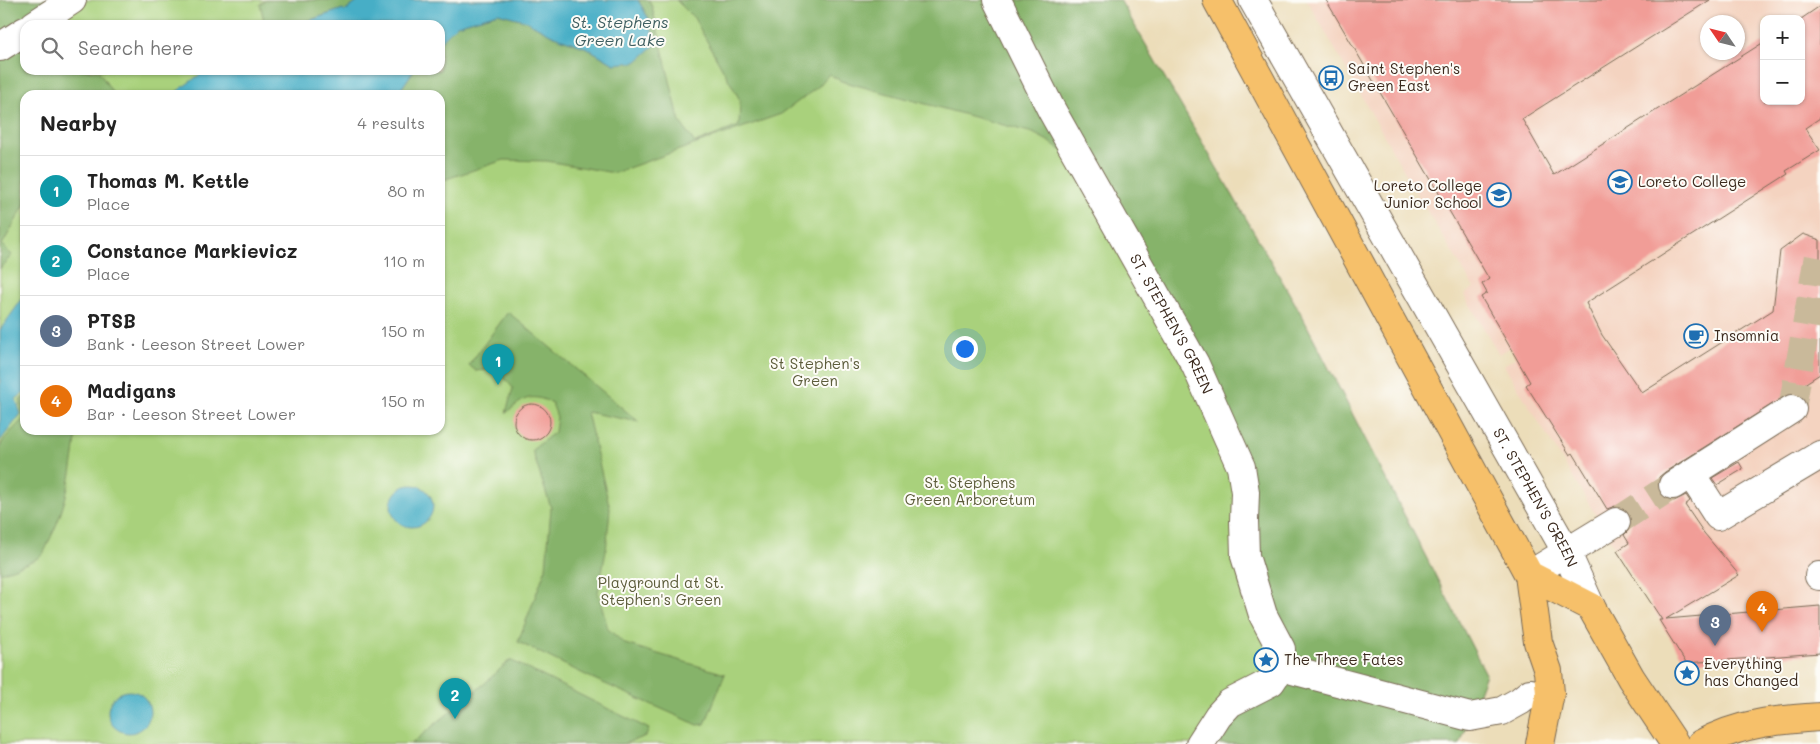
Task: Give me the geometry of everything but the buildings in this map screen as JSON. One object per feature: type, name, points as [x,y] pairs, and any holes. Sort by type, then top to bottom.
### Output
[{"type":"main road","points":[[1217,0],[1529,575],[1538,642],[1548,671],[1550,693],[1540,744]]},
{"type":"main road","name":"ST. STEPHEN'S GREEN","points":[[1529,575],[1591,608],[1632,678],[1675,744]]},
{"type":"main road","points":[[1700,744],[1743,726],[1820,716]]},
{"type":"street","points":[[42,20],[72,0]]},
{"type":"street","name":"ST. STEPHEN'S GREEN","points":[[997,0],[1051,109],[1195,364],[1231,443],[1241,467],[1246,492],[1244,521],[1245,556],[1263,615],[1281,649],[1281,667]]},
{"type":"street","name":"ST. STEPHEN'S GREEN","points":[[1253,0],[1566,551],[1591,608]]},
{"type":"street","points":[[0,47],[20,34]]},
{"type":"street","points":[[1792,409],[1682,479],[1718,516],[1820,455]]},
{"type":"street","points":[[1529,575],[1616,522]]},
{"type":"street","points":[[1200,744],[1218,716],[1230,702],[1271,682],[1281,667],[1470,717],[1502,711],[1530,693]]},
{"type":"shaded area","points":[[1307,0],[1820,0],[1820,655],[1686,663],[1504,365],[1593,305],[1586,303],[1499,354],[1464,295],[1474,288],[1420,199]]},
{"type":"green space","name":"St Stephen's Green","points":[[0,0],[1120,0],[1300,312],[1486,674],[1460,744],[0,744]]},
{"type":"green space","points":[[0,0],[72,0],[60,8],[67,20],[20,20],[20,75],[101,75],[111,90],[20,90],[20,213],[2,245],[12,255],[0,269]]},
{"type":"green space","points":[[266,0],[360,0],[345,11],[343,9],[311,20],[264,20],[260,4]]},
{"type":"green space","points":[[638,0],[649,0],[652,7],[680,122],[695,143],[739,126],[740,100],[694,18],[676,0],[1120,0],[1300,312],[1486,674],[1460,744],[1200,744],[1297,661],[1286,635],[1263,615],[1241,467],[1064,152],[1050,142],[1033,133],[841,81],[829,74],[818,87],[781,114],[614,173],[547,161],[504,160],[445,179],[445,90],[400,90],[411,75],[445,75],[445,37],[457,25],[498,13],[524,20],[554,36],[587,48],[614,64],[650,21]]},
{"type":"green space","points":[[508,312],[639,422],[587,412],[610,509],[606,551],[598,592],[608,629],[625,644],[725,674],[705,724],[698,725],[594,679],[518,642],[546,568],[551,508],[532,450],[555,432],[557,417],[552,403],[538,398],[522,401],[506,413],[513,388],[497,369],[476,371],[469,365]]},
{"type":"green space","points":[[20,422],[20,435],[76,435],[65,501],[43,554],[28,563],[0,573],[0,447],[4,439]]},
{"type":"green space","points":[[510,660],[649,729],[646,736],[623,744],[411,744]]},
{"type":"water","name":"St. Stephens Green Lake","points":[[360,0],[638,0],[650,21],[655,45],[636,62],[614,64],[587,48],[554,36],[524,20],[498,13],[457,25],[445,37],[445,20],[311,20],[343,9],[345,11]]},
{"type":"water","points":[[199,75],[411,75],[400,90],[179,90]]},
{"type":"water","points":[[20,302],[20,396],[16,399],[20,415],[0,441],[0,330]]},
{"type":"water","points":[[412,485],[427,491],[433,506],[427,521],[412,527],[397,521],[391,506],[397,491]]},
{"type":"water","points":[[133,691],[141,694],[147,700],[150,712],[147,724],[141,730],[125,733],[117,730],[111,724],[108,708],[111,700],[117,694]]},
{"type":"tunnel","points":[[1792,409],[1820,244]]},
{"type":"tunnel","points":[[1616,522],[1673,485]]},
{"type":"place","name":"Saint Stephen's Green East","points":[[1331,78]]},
{"type":"place","name":"Loreto College","points":[[1620,182]]},
{"type":"place","name":"Loreto College Junior School","points":[[1499,195]]},
{"type":"place","name":"Insomnia","points":[[1696,336]]},
{"type":"place","name":"Thomas M. Kettle","points":[[498,385]]},
{"type":"place","name":"Madigans","points":[[1762,632]]},
{"type":"place","name":"PTSB","points":[[1715,646]]},
{"type":"place","name":"The Three Fates","points":[[1266,660]]},
{"type":"place","name":"Everything has Changed","points":[[1687,673]]},
{"type":"place","name":"Constance Markievicz","points":[[455,719]]},
{"type":"park label","name":"St. Stephens Green Arboretum","points":[[970,492]]},
{"type":"park label","name":"Playground at St. Stephen's Green","points":[[661,592]]}]
